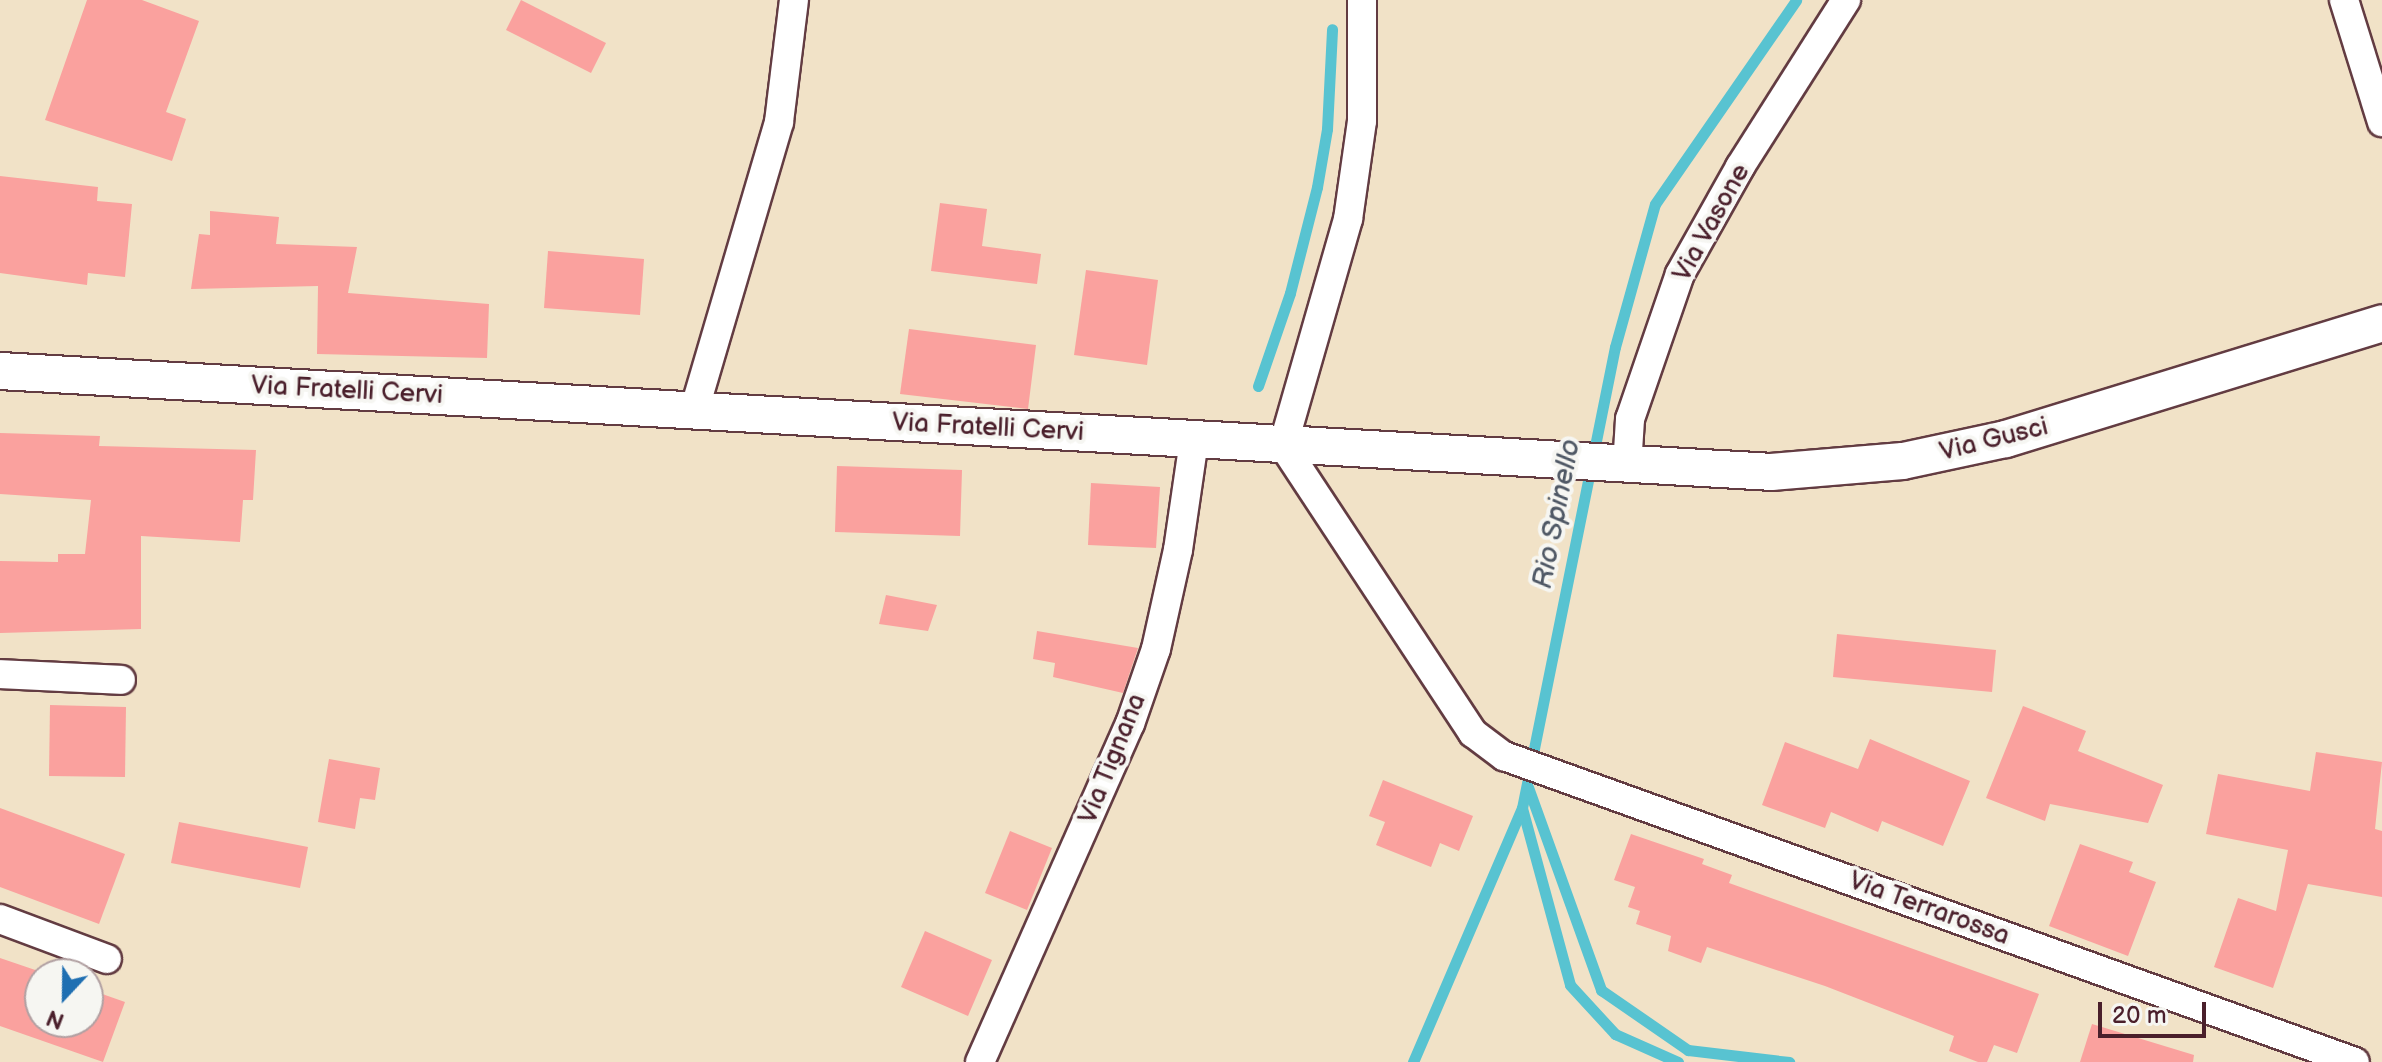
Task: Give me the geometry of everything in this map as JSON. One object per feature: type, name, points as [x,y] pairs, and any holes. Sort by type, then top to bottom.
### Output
[{"type":"street","points":[[694,411],[779,122],[794,0]]},
{"type":"street","points":[[1283,445],[1348,219],[1362,121],[1362,0]]},
{"type":"street","name":"Via Vasone","points":[[1627,467],[1630,419],[1680,274],[1740,167],[1846,0]]},
{"type":"street","points":[[2344,0],[2382,122]]},
{"type":"street","name":"Via Gusci","points":[[1591,462],[1627,467],[1771,472],[1903,461],[2048,428],[2382,323]]},
{"type":"street","name":"Via Fratelli Cervi","points":[[0,371],[1591,462]]},
{"type":"street","name":"Via Tignana","points":[[980,1062],[1135,709],[1156,649],[1178,550],[1194,440]]},
{"type":"street","name":"Via Terrarossa","points":[[1283,445],[1453,708],[1473,733],[1504,756],[2355,1062]]},
{"type":"street","points":[[0,674],[121,680]]},
{"type":"street","points":[[0,919],[107,959]]},
{"type":"building","points":[[87,0],[142,0],[199,21],[166,112],[186,119],[172,161],[45,120]]},
{"type":"building","points":[[521,0],[606,43],[591,73],[506,30]]},
{"type":"building","points":[[0,176],[98,187],[97,201],[132,204],[125,277],[88,273],[87,285],[0,273]]},
{"type":"building","points":[[940,203],[987,209],[982,246],[1041,254],[1037,284],[931,271]]},
{"type":"building","points":[[210,211],[279,217],[276,244],[357,247],[348,293],[489,304],[487,358],[317,354],[318,286],[191,289],[199,234],[210,235]]},
{"type":"building","points":[[548,251],[644,259],[640,315],[544,308]]},
{"type":"building","points":[[1086,270],[1158,280],[1147,365],[1074,355]]},
{"type":"building","points":[[909,329],[1036,345],[1028,409],[900,394]]},
{"type":"building","points":[[0,433],[100,436],[99,446],[256,450],[253,500],[243,500],[240,542],[141,536],[141,629],[0,633],[0,561],[58,562],[58,554],[85,554],[91,500],[0,494]]},
{"type":"building","points":[[837,466],[962,470],[960,536],[835,532]]},
{"type":"building","points":[[1091,483],[1160,487],[1156,548],[1088,545]]},
{"type":"building","points":[[886,595],[937,605],[928,631],[879,624]]},
{"type":"building","points":[[1037,631],[1138,648],[1123,693],[1053,677],[1055,663],[1033,659]]},
{"type":"building","points":[[1837,634],[1996,650],[1992,692],[1833,677]]},
{"type":"building","points":[[50,705],[126,707],[125,777],[49,776]]},
{"type":"building","points":[[2023,706],[2086,731],[2078,751],[2163,785],[2148,823],[2050,804],[2045,821],[1986,798]]},
{"type":"building","points":[[1870,739],[1970,781],[1943,846],[1882,821],[1878,832],[1831,812],[1825,828],[1762,805],[1785,742],[1858,769]]},
{"type":"building","points":[[2316,752],[2382,762],[2375,829],[2382,831],[2382,897],[2308,884],[2273,988],[2214,967],[2238,898],[2276,911],[2288,850],[2206,834],[2218,774],[2310,791]]},
{"type":"building","points":[[329,759],[380,768],[375,800],[360,798],[355,829],[318,822]]},
{"type":"building","points":[[1383,780],[1473,816],[1459,851],[1440,843],[1431,867],[1376,845],[1385,822],[1369,816]]},
{"type":"building","points":[[0,808],[125,854],[99,924],[0,887]]},
{"type":"building","points":[[179,822],[308,847],[300,888],[171,863]]},
{"type":"building","points":[[1010,831],[1052,848],[1027,910],[985,893]]},
{"type":"building","points":[[1631,834],[1704,859],[1702,864],[1732,875],[1729,883],[2039,994],[2017,1053],[1994,1045],[1987,1062],[1978,1062],[1949,1051],[1954,1036],[1825,986],[1707,947],[1701,963],[1668,951],[1671,936],[1636,924],[1640,911],[1628,907],[1635,887],[1614,880]]},
{"type":"building","points":[[2080,844],[2133,862],[2129,872],[2156,882],[2128,956],[2049,926]]},
{"type":"building","points":[[925,931],[992,960],[968,1016],[901,987]]},
{"type":"building","points":[[0,958],[24,966],[24,1034],[0,1026]]},
{"type":"building","points":[[104,995],[125,1002],[103,1062],[34,1038],[104,1038]]},
{"type":"building","points":[[2092,1024],[2194,1055],[2193,1062],[2080,1062]]},
{"type":"waterway","name":"Rio Spinello","points":[[1413,1062],[1522,808],[1615,347],[1655,204],[1796,0]]},
{"type":"waterway","points":[[1258,386],[1290,293],[1317,187],[1327,129],[1332,29]]},
{"type":"waterway","points":[[1528,787],[1601,990],[1688,1050],[1789,1062]]},
{"type":"waterway","points":[[1522,808],[1570,985],[1615,1034],[1678,1062]]}]
